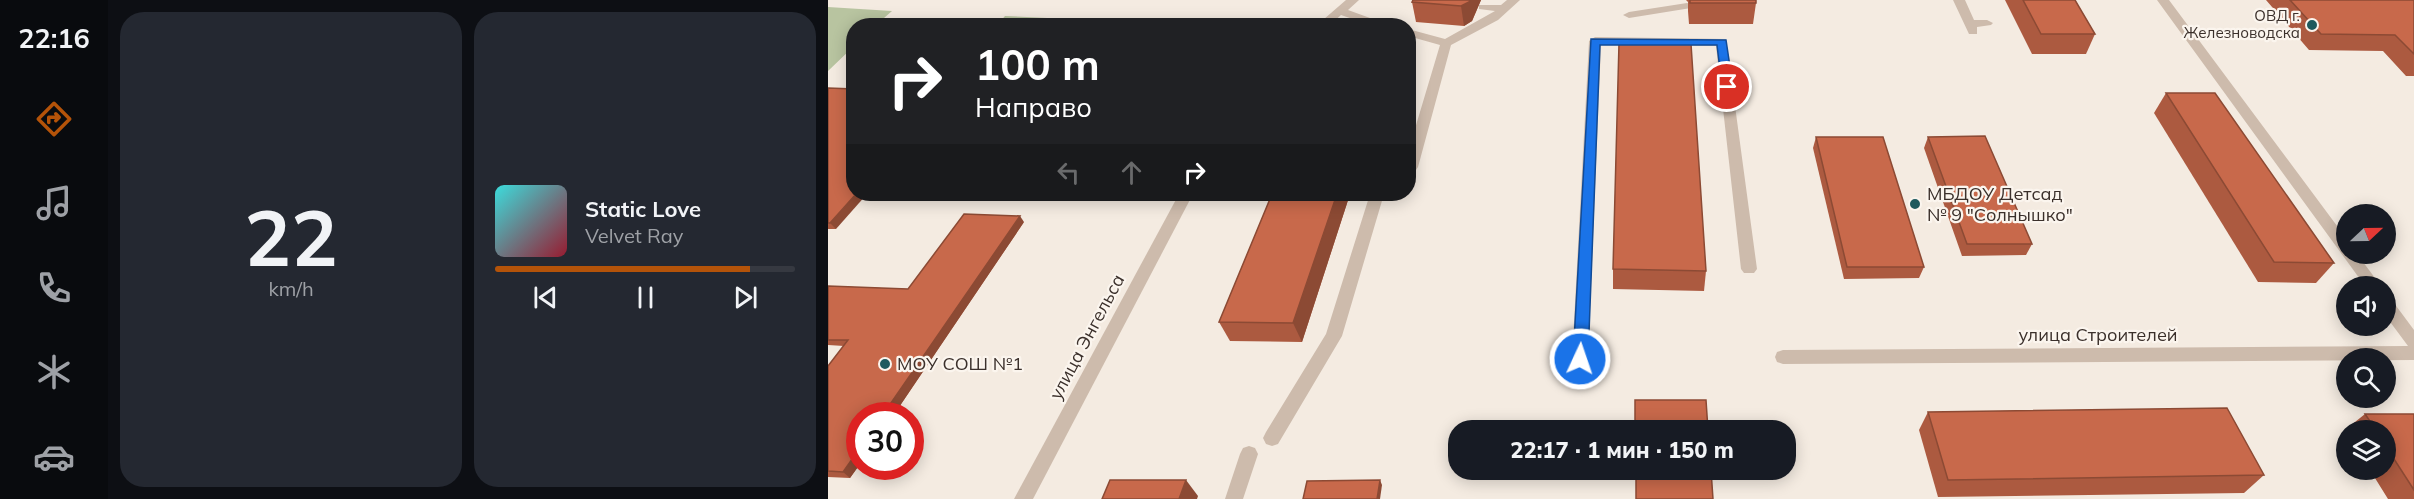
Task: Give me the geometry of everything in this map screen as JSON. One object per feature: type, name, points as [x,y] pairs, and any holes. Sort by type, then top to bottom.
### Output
[{"type":"street","points":[[1331,18],[1353,0]]},
{"type":"street","points":[[1416,34],[1446,43],[1494,18],[1514,0]]},
{"type":"street","points":[[1959,0],[1971,28],[1987,23]]},
{"type":"street","points":[[2163,0],[2336,235]]},
{"type":"street","points":[[1629,15],[1687,6]]},
{"type":"street","points":[[1483,7],[1504,9]]},
{"type":"street","points":[[1339,11],[1361,18]]},
{"type":"street","points":[[1580,359],[1595,41],[1722,42],[1749,269]]},
{"type":"street","points":[[1416,149],[1446,43]]},
{"type":"street","name":"улица Энгельса","points":[[1023,499],[1182,201]]},
{"type":"street","points":[[1272,438],[1334,336],[1375,201]]},
{"type":"street","points":[[2396,318],[2414,342]]},
{"type":"street","name":"улица Строителей","points":[[1783,357],[2414,352]]},
{"type":"street","points":[[1234,499],[1249,454]]},
{"type":"green space","points":[[828,7],[892,11],[884,18],[846,18],[846,54],[828,71]]},
{"type":"green space","points":[[1005,16],[1047,18],[1003,18]]},
{"type":"building","points":[[1413,0],[1470,0],[1461,6],[1412,2]]},
{"type":"building","points":[[1690,0],[1756,0],[1756,3],[1690,3]]},
{"type":"building","points":[[2023,0],[2075,0],[2095,34],[2041,34]]},
{"type":"building","points":[[2290,0],[2414,0],[2414,54],[2395,35],[2321,34]]},
{"type":"building","points":[[1619,43],[1691,44],[1706,271],[1613,269]]},
{"type":"building","points":[[828,88],[846,89],[846,201],[850,201],[828,223]]},
{"type":"building","points":[[2166,93],[2215,93],[2334,263],[2274,262]]},
{"type":"building","points":[[1985,136],[2032,244],[1967,244],[1928,137]]},
{"type":"building","points":[[1816,137],[1883,137],[1924,267],[1847,267]]},
{"type":"building","points":[[1269,201],[1335,201],[1293,323],[1219,322]]},
{"type":"building","name":"МОУ СОШ №1","points":[[964,214],[1020,216],[892,402],[846,402],[846,468],[843,472],[828,471],[828,366],[848,340],[828,340],[828,286],[908,289]]},
{"type":"building","points":[[1635,400],[1706,400],[1707,420],[1635,420]]},
{"type":"building","points":[[2227,408],[2264,475],[1948,480],[1928,412]]},
{"type":"building","points":[[2365,414],[2414,414],[2414,490],[2396,462],[2396,420],[2369,420]]},
{"type":"building","points":[[1110,480],[1186,480],[1179,499],[1102,499]]},
{"type":"building","points":[[1380,480],[1377,499],[1303,499],[1307,481]]},
{"type":"building","points":[[1636,480],[1712,480],[1713,499],[1636,499]]},
{"type":"place","name":"ОВД г. Железноводска","points":[[2312,25]]},
{"type":"place","name":"МБДОУ Детсад № 9 \"Солнышко\"","points":[[1915,204]]},
{"type":"place","name":"МОУ СОШ №1","points":[[885,364]]},
{"type":"route","points":[[1580,359],[1595,41],[1722,42],[1727,87]]}]
